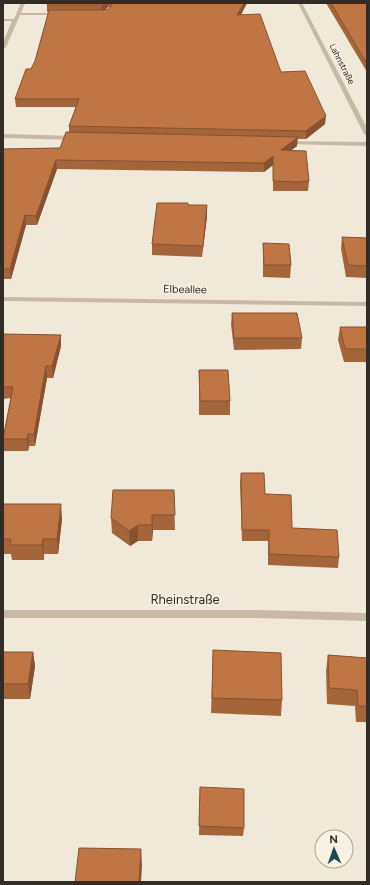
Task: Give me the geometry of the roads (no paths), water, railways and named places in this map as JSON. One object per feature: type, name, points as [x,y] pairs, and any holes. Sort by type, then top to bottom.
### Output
[{"type":"street","points":[[3,47],[23,3]]},
{"type":"street","name":"Lahnstraße","points":[[300,3],[367,134]]},
{"type":"street","points":[[18,14],[65,14]]},
{"type":"street","points":[[3,20],[15,20]]},
{"type":"street","points":[[3,136],[83,138]]},
{"type":"street","points":[[274,142],[367,144]]},
{"type":"street","name":"Elbeallee","points":[[3,299],[367,304]]},
{"type":"street","name":"Rheinstraße","points":[[3,614],[257,614],[367,617]]}]
